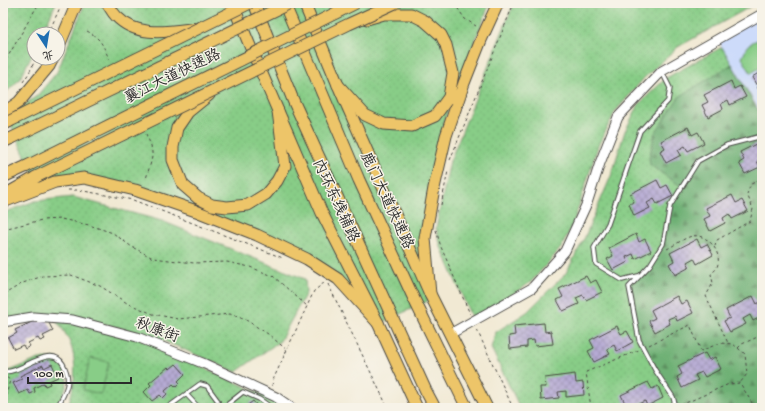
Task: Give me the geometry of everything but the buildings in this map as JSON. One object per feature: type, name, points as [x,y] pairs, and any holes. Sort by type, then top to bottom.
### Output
[{"type":"main road","points":[[66,29],[77,3]]},
{"type":"main road","points":[[107,3],[116,16],[135,29],[158,33],[198,28]]},
{"type":"main road","name":"内环东线辅路","points":[[232,3],[322,213],[378,323],[417,408]]},
{"type":"main road","points":[[5,120],[250,3]]},
{"type":"main road","points":[[254,3],[293,100],[435,408]]},
{"type":"main road","name":"鹿门大道快速路","points":[[284,3],[359,180],[414,299],[467,408]]},
{"type":"main road","name":"襄江大道快速路","points":[[8,140],[290,3]]},
{"type":"main road","points":[[304,3],[338,85],[430,294],[487,408]]},
{"type":"main road","name":"襄江大道快速路","points":[[3,177],[356,3]]},
{"type":"main road","points":[[3,196],[36,177],[395,3]]},
{"type":"main road","points":[[430,294],[425,238],[434,188],[446,136],[464,83],[498,3]]},
{"type":"main road","points":[[338,85],[365,115],[384,124],[412,126],[435,116],[450,97],[453,73],[446,45],[441,35],[425,21],[411,14],[384,14],[349,24]]},
{"type":"main road","points":[[5,120],[49,66]]},
{"type":"main road","points":[[212,92],[188,112],[178,128],[173,147],[173,160],[183,185],[198,198],[212,205],[227,207],[248,205],[266,194],[278,181],[285,166],[278,111]]},
{"type":"main road","points":[[3,202],[55,182],[84,178],[135,190],[196,211],[257,235],[307,259],[338,279],[378,323]]},
{"type":"street","points":[[450,334],[532,288],[565,251],[587,203],[600,163],[618,117],[662,70],[762,14]]},
{"type":"street","name":"秋康街","points":[[3,322],[33,317],[73,320],[137,337],[205,364],[271,394],[292,408]]},
{"type":"lane","points":[[662,70],[670,88],[668,101],[640,131],[608,224],[594,248],[596,264],[622,280],[628,287],[639,340],[655,370],[673,398],[676,407]]},
{"type":"lane","points":[[628,287],[650,265],[663,244],[670,206],[698,161],[727,145],[762,136]]},
{"type":"lane","points":[[622,280],[638,276]]},
{"type":"lane","points":[[3,371],[11,372],[39,359],[48,357],[56,358],[62,362],[68,375],[68,384],[57,408]]},
{"type":"lane","points":[[167,408],[200,384],[207,386],[218,401]]},
{"type":"lane","points":[[223,408],[243,392],[259,399],[272,408]]},
{"type":"lane","points":[[186,394],[199,408]]},
{"type":"path","points":[[3,65],[39,3]]},
{"type":"path","points":[[52,26],[62,3]]},
{"type":"path","points":[[454,3],[465,19],[477,27]]},
{"type":"path","points":[[450,161],[514,3]]},
{"type":"path","points":[[87,31],[100,40],[110,62]]},
{"type":"path","points":[[22,84],[32,66]]},
{"type":"path","points":[[124,90],[131,104]]},
{"type":"path","points":[[145,133],[152,147],[153,155],[146,179]]},
{"type":"path","points":[[440,206],[448,169]]},
{"type":"path","points":[[715,246],[717,240],[750,221],[753,209],[747,194],[751,184],[762,179]]},
{"type":"path","points":[[63,190],[78,190],[133,200],[284,259]]},
{"type":"path","points":[[3,229],[42,220],[61,219],[89,225],[113,233],[132,247],[152,258],[194,263],[227,262],[250,267],[273,276],[307,306]]},
{"type":"path","points":[[436,228],[441,246],[473,321],[513,408]]},
{"type":"path","points":[[658,251],[666,249],[693,236],[705,238],[715,246],[719,259],[717,268],[711,274],[714,283],[706,296],[728,343]]},
{"type":"path","points":[[3,295],[23,283],[43,276],[71,275],[100,286],[127,303],[153,314],[178,319],[230,314],[246,320],[268,334],[287,350]]},
{"type":"path","points":[[323,278],[330,287],[388,408]]},
{"type":"path","points":[[271,394],[273,380],[314,291],[326,281]]},
{"type":"path","points":[[591,408],[586,372],[643,348],[690,325],[701,351],[720,343],[728,343],[733,344],[745,354],[747,374],[740,382],[729,384],[676,407]]},
{"type":"path","points":[[738,348],[742,344],[762,335]]},
{"type":"path","points":[[3,408],[10,380],[5,376]]},
{"type":"path","points":[[740,382],[755,408]]},
{"type":"shaded area","points":[[762,14],[762,108],[759,110],[717,39]]},
{"type":"green space","points":[[3,3],[56,3],[46,26],[26,26],[26,66],[20,79],[3,95]]},
{"type":"green space","points":[[85,3],[490,3],[444,121],[432,174],[420,244],[428,301],[381,323],[317,260],[111,180],[38,185],[7,116],[37,96],[57,72],[59,66],[66,66],[66,50]]},
{"type":"green space","points":[[514,3],[757,3],[678,47],[644,78],[615,112],[598,146],[573,224],[561,248],[531,282],[473,321],[441,247],[436,228],[450,161]]},
{"type":"green space","points":[[762,39],[762,67],[751,73],[742,58],[751,43]]},
{"type":"green space","points":[[722,47],[758,110],[762,108],[762,408],[520,408],[491,348],[496,332],[527,312],[566,273],[584,239],[611,176],[625,131],[639,104],[666,78]]},
{"type":"green space","points":[[732,64],[758,110],[762,108],[762,408],[676,408],[673,397],[639,340],[629,287],[650,265],[663,244],[670,206],[682,187],[650,165],[649,158],[655,133],[679,97]]},
{"type":"green space","points":[[73,197],[162,221],[305,279],[306,293],[280,341],[236,372],[153,336],[79,318],[3,319],[3,213],[35,201]]},
{"type":"green space","points":[[54,318],[137,337],[292,408],[67,408],[74,380],[74,360],[64,331]]},
{"type":"green space","points":[[56,358],[66,370],[67,376],[67,382],[63,395],[57,408],[3,408],[3,371],[7,372],[39,359]]},
{"type":"green space","points":[[90,358],[109,362],[101,394],[83,390]]}]
